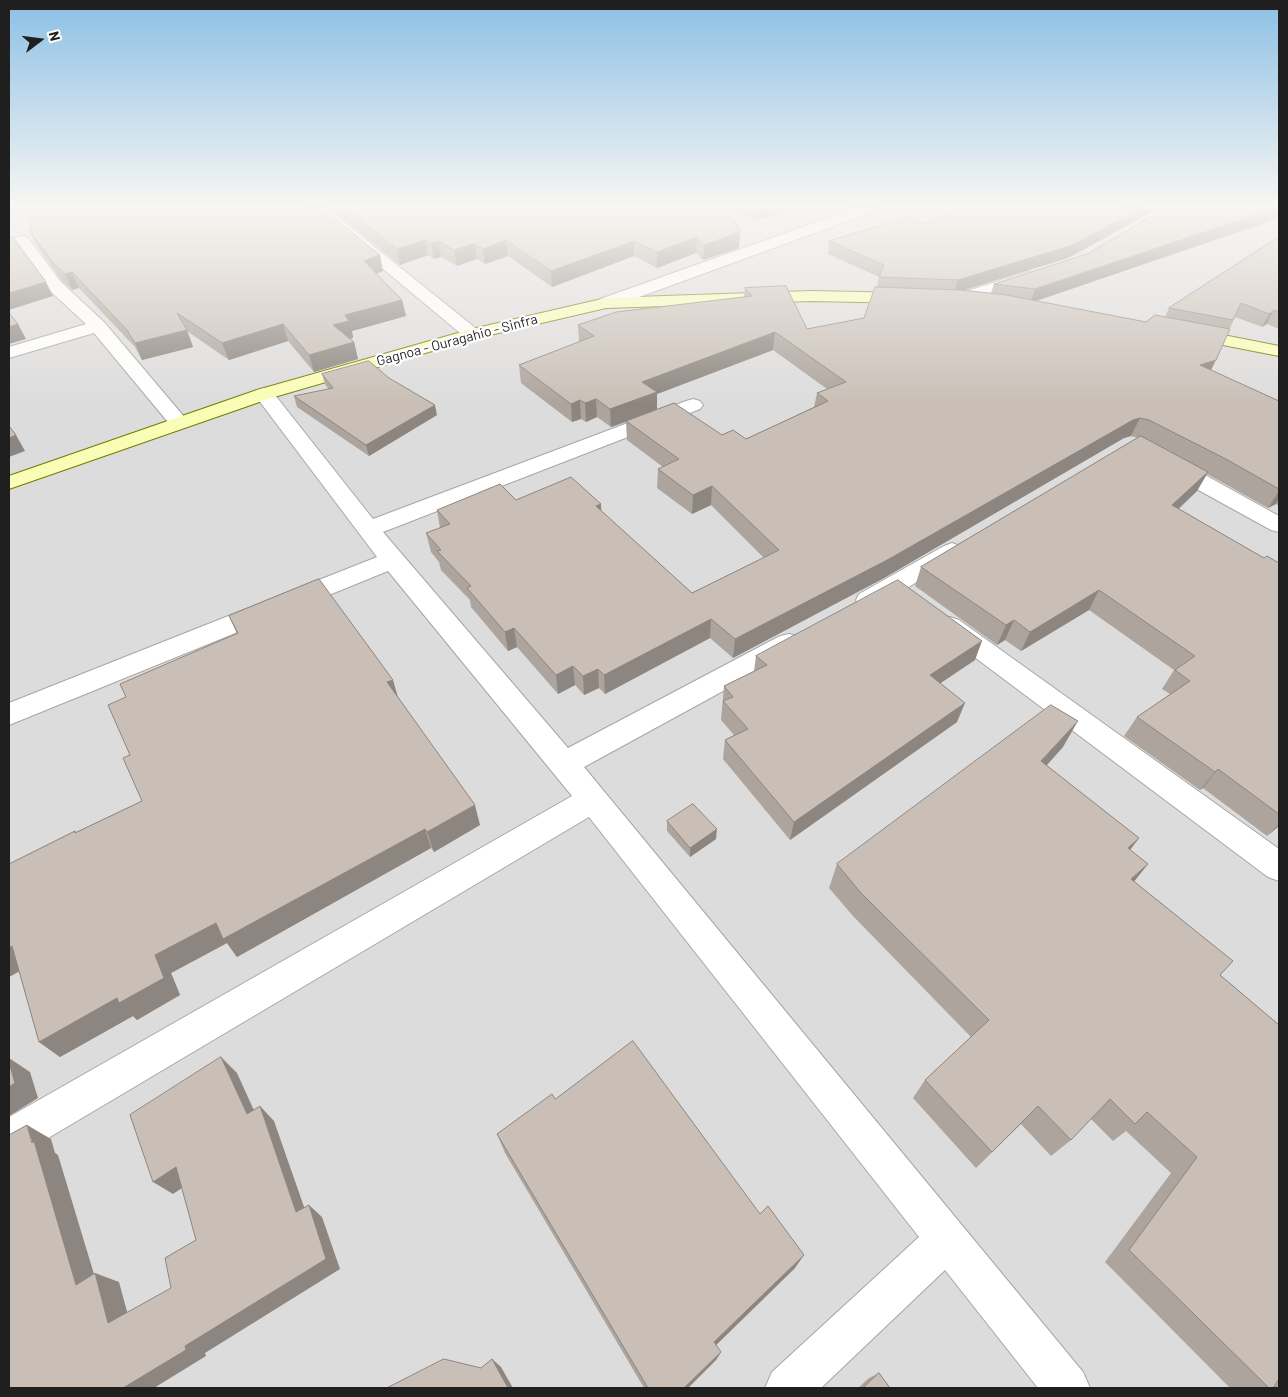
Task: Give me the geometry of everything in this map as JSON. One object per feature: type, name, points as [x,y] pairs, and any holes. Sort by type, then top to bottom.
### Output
[{"type":"main road","name":"Gagnoa - Ouragahio - Sinfra","points":[[9,484],[264,394],[472,334],[606,303],[811,296],[957,300],[996,305]]},
{"type":"main road","points":[[1171,330],[1279,351]]},
{"type":"street","points":[[46,273],[55,286],[98,326],[179,423]]},
{"type":"street","points":[[397,273],[472,334]]},
{"type":"street","points":[[606,303],[689,273]]},
{"type":"street","points":[[957,300],[1040,273]]},
{"type":"street","points":[[9,353],[98,326]]},
{"type":"street","points":[[264,394],[392,560],[564,764],[591,800],[1067,1388]]},
{"type":"street","points":[[368,529],[693,406]]},
{"type":"street","points":[[1150,453],[1279,525]]},
{"type":"street","points":[[850,609],[894,586],[971,540]]},
{"type":"street","points":[[9,714],[392,560]]},
{"type":"street","points":[[894,586],[1279,867]]},
{"type":"street","points":[[564,764],[807,633]]},
{"type":"street","points":[[9,1139],[591,800]]},
{"type":"street","points":[[788,1388],[948,1239]]},
{"type":"shaded area","points":[[9,273],[1279,273],[1279,1388],[9,1388]]},
{"type":"building","points":[[9,273],[40,273],[46,282],[9,293]]},
{"type":"building","points":[[73,273],[376,273],[402,300],[345,315],[349,321],[333,325],[354,342],[309,355],[283,324],[222,343],[177,313],[187,330],[135,343],[127,330]]},
{"type":"building","points":[[881,273],[980,273],[958,280],[879,277]]},
{"type":"building","points":[[1028,273],[1082,273],[1035,289],[994,284]]},
{"type":"building","points":[[1223,273],[1279,273],[1279,312],[1274,310],[1269,314],[1241,303],[1233,320],[1169,308]]},
{"type":"building","points":[[786,286],[807,329],[864,318],[875,287],[961,290],[1006,295],[1146,322],[1155,315],[1230,329],[1216,360],[1200,365],[1279,401],[1279,489],[1224,458],[1149,420],[1140,418],[1133,420],[889,559],[735,639],[711,619],[604,675],[598,669],[583,676],[573,666],[556,675],[514,628],[505,632],[467,588],[471,586],[437,551],[441,550],[426,533],[450,524],[437,510],[500,484],[516,500],[571,477],[601,504],[596,506],[692,593],[779,550],[712,486],[693,495],[658,469],[679,459],[626,421],[674,403],[722,435],[733,430],[746,439],[828,401],[817,393],[846,382],[775,332],[642,382],[657,392],[610,409],[596,399],[585,403],[580,400],[571,404],[519,365],[594,336],[578,325],[616,312],[752,296],[745,288]]},
{"type":"building","points":[[9,313],[18,324],[9,327]]},
{"type":"building","points":[[369,361],[389,378],[435,405],[366,445],[294,396],[333,388],[322,374]]},
{"type":"building","points":[[9,426],[16,435],[9,438]]},
{"type":"building","points":[[1141,436],[1208,472],[1172,505],[1264,558],[1267,556],[1279,563],[1279,814],[1218,769],[1215,772],[1137,717],[1190,681],[1175,670],[1195,656],[1099,590],[1030,632],[1014,620],[1006,625],[921,567]]},
{"type":"building","points":[[319,579],[393,680],[387,682],[475,805],[427,832],[425,829],[223,939],[216,923],[155,955],[164,978],[119,1003],[117,998],[39,1042],[12,946],[9,948],[9,864],[75,831],[75,833],[142,801],[123,758],[130,755],[108,705],[126,697],[120,684],[238,633],[229,616]]},
{"type":"building","points":[[898,580],[982,641],[930,675],[965,703],[794,822],[725,740],[748,729],[723,701],[733,697],[724,686],[767,665],[756,656]]},
{"type":"building","points":[[1051,705],[1078,721],[1041,761],[1139,838],[1128,848],[1148,864],[1131,879],[1233,961],[1220,975],[1279,1025],[1279,1379],[1273,1388],[1269,1388],[1129,1250],[1197,1157],[1147,1112],[1135,1124],[1110,1099],[1071,1140],[1038,1106],[992,1152],[925,1080],[989,1020],[861,893],[837,864]]},
{"type":"building","points":[[693,804],[717,829],[690,848],[667,821]]},
{"type":"building","points":[[633,1041],[760,1214],[768,1206],[804,1255],[714,1342],[721,1352],[684,1388],[648,1388],[497,1134],[552,1094],[555,1099]]},
{"type":"building","points":[[221,1057],[247,1114],[260,1106],[296,1212],[309,1205],[326,1259],[185,1346],[186,1350],[123,1388],[9,1388],[9,1135],[27,1125],[32,1143],[34,1141],[76,1285],[95,1273],[108,1323],[171,1288],[165,1258],[196,1240],[176,1167],[153,1182],[130,1115]]},
{"type":"building","points":[[9,1062],[15,1083],[9,1087]]},
{"type":"building","points":[[444,1359],[481,1368],[492,1359],[508,1388],[387,1388]]},
{"type":"building","points":[[879,1373],[890,1388],[863,1388]]}]
